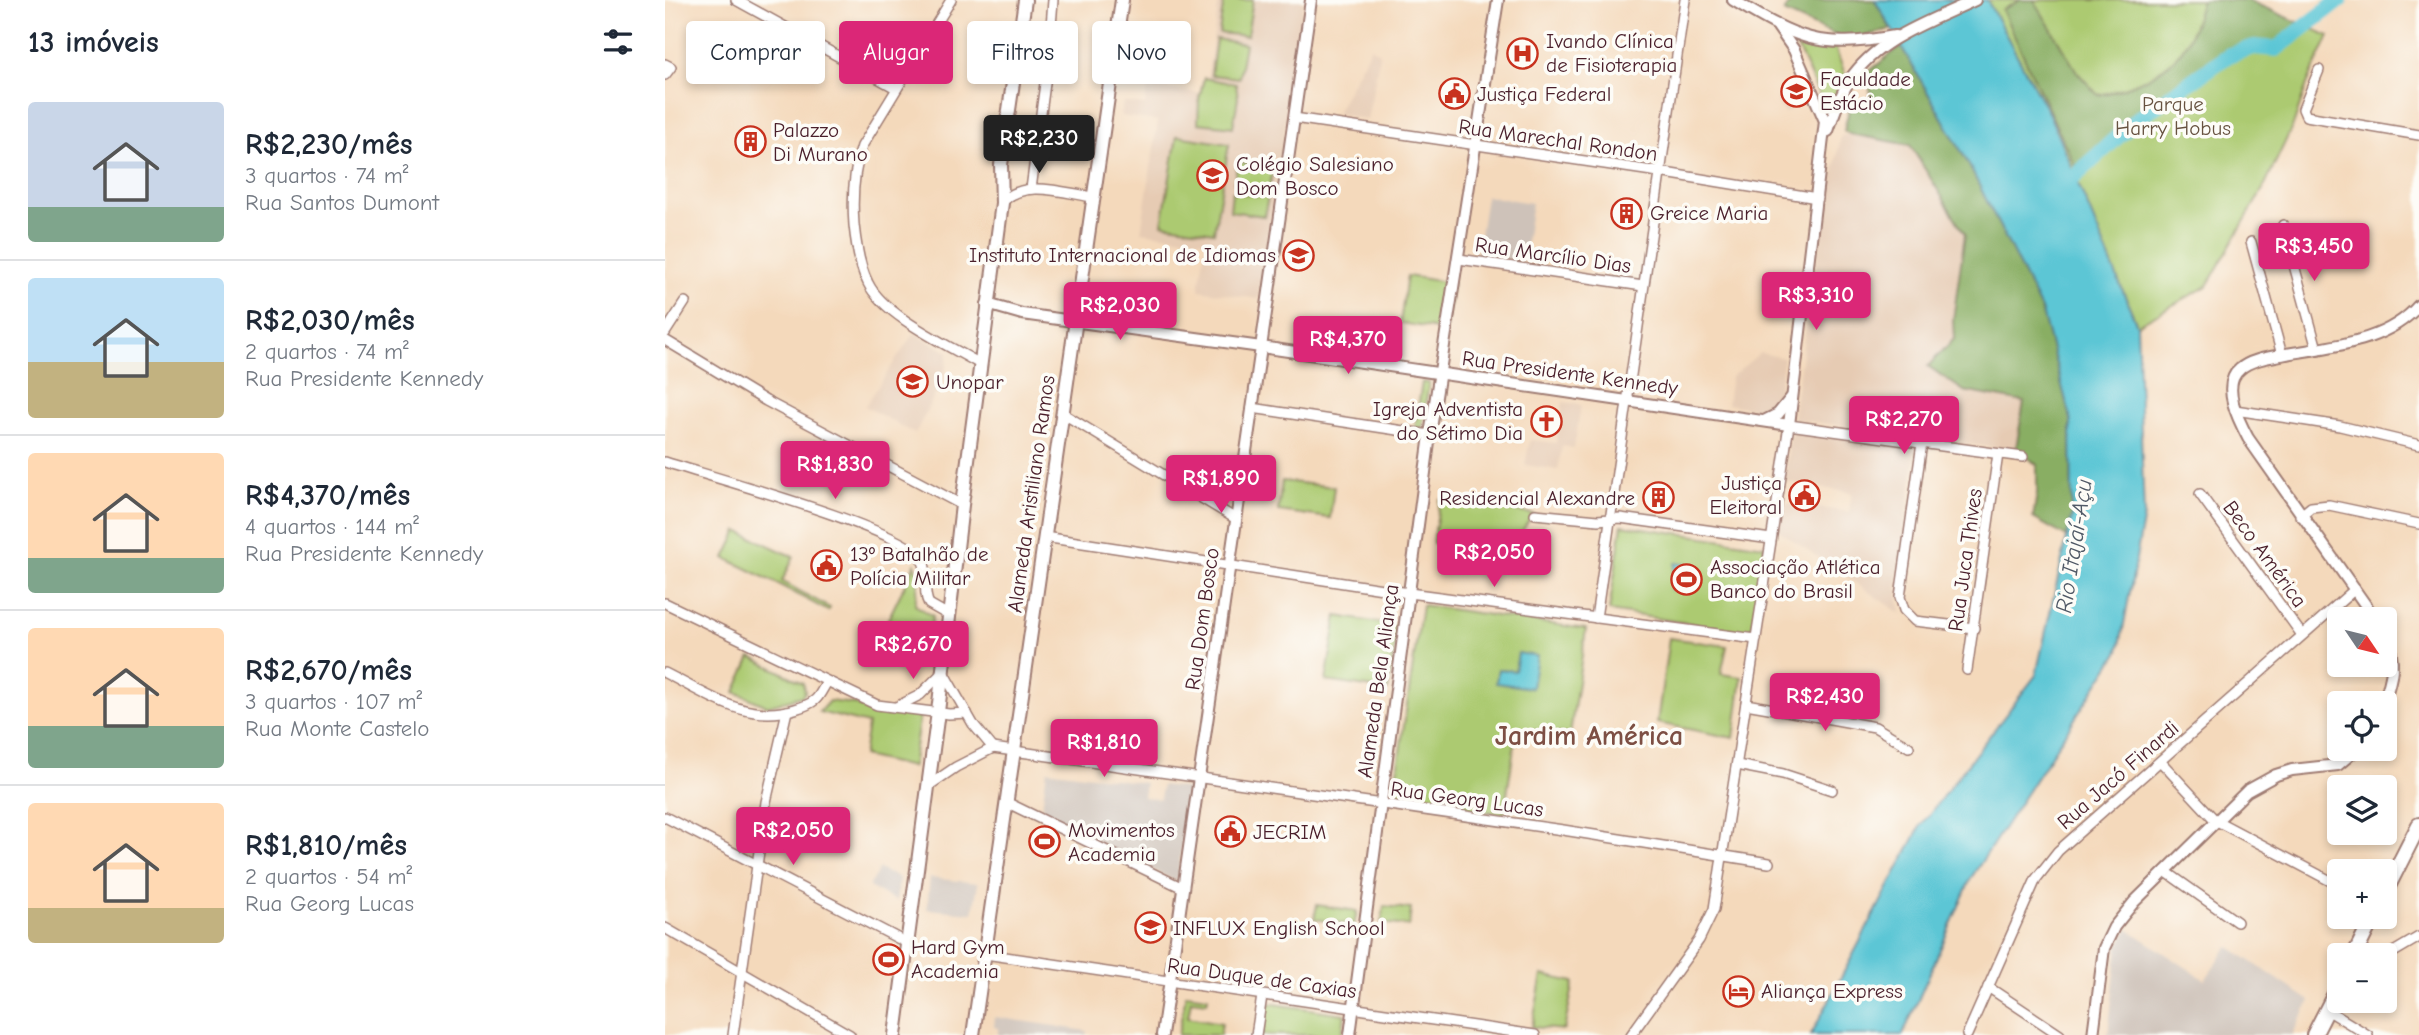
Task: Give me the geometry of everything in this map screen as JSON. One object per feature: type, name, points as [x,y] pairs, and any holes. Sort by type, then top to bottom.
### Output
[{"type":"highway","points":[[2397,868],[2419,825]]},
{"type":"highway","points":[[2314,1035],[2327,1010]]},
{"type":"main road","points":[[895,1035],[938,712],[979,365],[1002,203],[1001,165],[1025,0]]},
{"type":"main road","name":"Alameda Aristiliano Ramos","points":[[973,1035],[1122,0]]},
{"type":"street","points":[[736,0],[896,88]]},
{"type":"street","points":[[951,0],[862,146],[854,173],[855,230],[862,271],[868,284],[885,305],[979,365]]},
{"type":"street","points":[[1031,189],[1049,53],[1053,0]]},
{"type":"street","name":"Rua Dom Bosco","points":[[1162,1035],[1311,0]]},
{"type":"street","name":"Alameda Bela Aliança","points":[[1350,1035],[1430,435],[1498,0]]},
{"type":"street","points":[[1596,618],[1685,0]]},
{"type":"street","points":[[1733,0],[1778,27],[1805,37],[1842,43],[1902,34]]},
{"type":"street","points":[[1825,141],[1849,82],[1871,55],[1902,34],[1975,0]]},
{"type":"street","points":[[1632,1035],[1699,940],[1710,921],[1717,895],[1789,425],[1825,141],[1825,121],[1794,50],[1778,27]]},
{"type":"street","points":[[2319,71],[2303,109],[2306,116],[2419,135]]},
{"type":"street","name":"Rua Marechal Rondon","points":[[1294,118],[1817,198]]},
{"type":"street","points":[[1002,203],[1016,191],[1031,189],[1093,197]]},
{"type":"street","points":[[2283,225],[2317,349]]},
{"type":"street","points":[[2251,242],[2282,355]]},
{"type":"street","name":"Rua Marcílio Dias","points":[[1458,259],[1643,286]]},
{"type":"street","points":[[665,333],[685,302]]},
{"type":"street","name":"Rua Presidente Kennedy","points":[[987,304],[1021,314],[2023,457]]},
{"type":"street","points":[[2367,607],[2248,438],[2235,410],[2231,384],[2239,369],[2248,364],[2282,355],[2359,342],[2405,317],[2419,305]]},
{"type":"street","points":[[665,340],[758,396],[962,505]]},
{"type":"street","points":[[1764,421],[1778,414],[1793,396]]},
{"type":"street","points":[[1252,408],[1430,435]]},
{"type":"street","points":[[2235,410],[2340,426],[2419,445]]},
{"type":"street","points":[[1062,413],[1236,519]]},
{"type":"street","points":[[1922,443],[1900,597],[1903,610],[1915,621],[1974,628]]},
{"type":"street","name":"Rua Juca Thives","points":[[1966,670],[1998,454]]},
{"type":"street","points":[[665,462],[821,511],[901,543],[913,550],[925,565],[925,593],[929,604],[950,616]]},
{"type":"street","name":"Beco América","points":[[2200,494],[2302,635]]},
{"type":"street","points":[[2301,516],[2311,507],[2329,505],[2419,524]]},
{"type":"street","points":[[1535,514],[1598,520],[1620,518],[1771,539]]},
{"type":"street","points":[[1044,537],[1409,593],[1756,639]]},
{"type":"street","name":"Rua Jacó Finardi","points":[[1967,1035],[2028,893],[2046,865],[2075,835],[2355,589]]},
{"type":"street","points":[[665,603],[877,705],[967,713]]},
{"type":"street","points":[[894,707],[920,695],[943,672],[967,713],[993,748],[956,767],[928,786]]},
{"type":"street","points":[[665,673],[739,709],[759,714],[787,711],[813,702],[827,682]]},
{"type":"street","points":[[1746,704],[1875,727],[1909,747]]},
{"type":"street","points":[[733,1035],[766,802],[787,711]]},
{"type":"street","name":"Rua Georg Lucas","points":[[993,748],[1769,863]]},
{"type":"street","points":[[2093,1035],[2102,960],[2109,935],[2134,902],[2247,791],[2292,770],[2338,765],[2343,761]]},
{"type":"street","points":[[2161,762],[2215,820],[2327,880]]},
{"type":"street","points":[[1737,765],[1783,774],[1832,790]]},
{"type":"street","points":[[1006,802],[1183,888]]},
{"type":"street","points":[[665,817],[907,943]]},
{"type":"street","points":[[2165,871],[2237,922]]},
{"type":"street","points":[[665,928],[850,1035]]},
{"type":"street","points":[[2397,950],[2419,937]]},
{"type":"street","name":"Rua Duque de Caxias","points":[[985,954],[1535,1035]]},
{"type":"street","points":[[1988,987],[2060,1035]]},
{"type":"street","points":[[1256,1035],[1262,996]]},
{"type":"street","points":[[2332,1013],[2368,1035]]},
{"type":"shaded area","name":"Colégio Salesiano Dom Bosco","points":[[1219,0],[1304,0],[1259,299],[1199,290],[1206,241],[1141,232],[1158,121],[1121,116],[1123,102],[1145,105],[1148,86],[1205,94]]},
{"type":"shaded area","points":[[1371,47],[1380,53],[1367,120],[1336,113]]},
{"type":"shaded area","name":"Faculdade Estácio","points":[[1801,83],[1810,101],[1784,113],[1776,100]]},
{"type":"shaded area","points":[[1850,134],[1910,145],[1965,234],[1953,320],[1964,391],[2024,402],[2016,448],[1995,448],[1793,419],[1811,289],[1841,136]]},
{"type":"shaded area","points":[[1486,196],[1532,203],[1523,262],[1477,255]]},
{"type":"shaded area","name":"Unopar","points":[[914,333],[948,352],[942,395],[935,394],[915,434],[865,406]]},
{"type":"shaded area","points":[[1760,353],[1784,358],[1776,406],[1769,411],[1727,404],[1731,377]]},
{"type":"shaded area","points":[[1563,402],[1581,405],[1574,448],[1562,446],[1558,470],[1525,465],[1530,440],[1556,443]]},
{"type":"shaded area","points":[[1791,430],[1916,449],[1897,585],[1901,614],[1777,529],[1781,502],[1849,512],[1852,493],[1784,481]]},
{"type":"shaded area","points":[[1047,770],[1145,783],[1143,797],[1160,799],[1162,785],[1190,789],[1177,882],[1041,814]]},
{"type":"shaded area","points":[[879,869],[899,878],[896,901],[869,887]]},
{"type":"shaded area","points":[[930,878],[978,883],[973,913],[927,909]]},
{"type":"shaded area","points":[[2128,929],[2205,980],[2228,946],[2310,1001],[2292,1035],[2108,1035],[2118,946]]},
{"type":"shaded area","points":[[995,1017],[1087,1031],[1086,1035],[998,1035],[998,1028],[994,1027]]},
{"type":"green space","points":[[1224,0],[1253,0],[1247,36],[1219,33]]},
{"type":"green space","points":[[1792,0],[1875,0],[1891,29],[1858,38],[1839,37],[1784,12]]},
{"type":"green space","name":"Parque Harry Hobus","points":[[1987,0],[2247,0],[2329,36],[2307,84],[2294,123],[2263,189],[2207,286],[2137,325],[2050,116]]},
{"type":"green space","points":[[2020,0],[2034,0],[2077,72],[2098,95],[2141,82],[2169,64],[2186,44],[2202,0],[2247,0],[2300,23],[2274,45],[2243,46],[2216,58],[2076,168],[2002,10]]},
{"type":"green space","points":[[1793,38],[1835,47],[1846,77],[1828,125],[1826,110]]},
{"type":"green space","points":[[1216,39],[1245,44],[1239,78],[1211,75]]},
{"type":"green space","points":[[1901,46],[1968,163],[2041,309],[2071,419],[2072,516],[2067,537],[2033,518],[2037,493],[2037,465],[2016,448],[2024,402],[1964,391],[1928,366],[1954,339],[1953,320],[1965,234],[1910,145],[1844,131],[1849,109],[1863,105],[1871,95],[1869,82],[1862,77]]},
{"type":"green space","points":[[1204,78],[1236,84],[1238,98],[1233,127],[1198,123],[1199,99]]},
{"type":"green space","points":[[1177,136],[1229,144],[1214,232],[1162,224]]},
{"type":"green space","points":[[1238,162],[1273,168],[1269,189],[1234,183]]},
{"type":"green space","points":[[1232,192],[1268,197],[1264,216],[1230,211]]},
{"type":"green space","points":[[1407,276],[1453,283],[1445,330],[1400,323]]},
{"type":"green space","points":[[1422,382],[1429,383],[1422,429],[1415,428]]},
{"type":"green space","points":[[1282,481],[1334,487],[1330,518],[1278,511]]},
{"type":"green space","points":[[1440,499],[1533,514],[1508,553],[1433,543]]},
{"type":"green space","name":"Associação Atlética Banco do Brasil","points":[[1622,525],[1765,546],[1751,633],[1609,611]]},
{"type":"green space","points":[[738,531],[794,557],[782,581],[830,608],[828,611],[725,558]]},
{"type":"green space","points":[[915,564],[919,576],[915,605],[933,616],[926,655],[879,638]]},
{"type":"green space","points":[[1422,605],[1586,629],[1570,735],[1517,728],[1504,814],[1393,798]]},
{"type":"green space","points":[[1337,616],[1398,626],[1388,690],[1326,681]]},
{"type":"green space","points":[[1669,638],[1727,646],[1721,674],[1742,677],[1734,738],[1657,723]]},
{"type":"green space","points":[[751,657],[803,683],[805,692],[802,696],[767,706],[735,692]]},
{"type":"green space","points":[[829,701],[854,704],[875,714],[920,714],[912,767],[863,756],[868,724],[819,712]]},
{"type":"green space","points":[[1317,905],[1357,911],[1354,925],[1314,919]]},
{"type":"green space","points":[[1384,906],[1411,909],[1409,926],[1381,923]]},
{"type":"green space","points":[[1542,975],[1574,982],[1564,1030],[1532,1027]]},
{"type":"green space","points":[[1186,994],[1208,997],[1207,1002],[1191,1000],[1188,1017],[1222,1023],[1220,1035],[1178,1035]]},
{"type":"green space","points":[[1267,1003],[1345,1014],[1342,1035],[1262,1035]]},
{"type":"water","name":"Rio Itajaí-Açu","points":[[1875,0],[1987,0],[2050,116],[2137,325],[2144,515],[2119,651],[1971,878],[1903,1035],[1811,1035],[1921,825],[2036,675],[2072,516],[2071,419],[2041,309],[1968,163]]},
{"type":"water","points":[[1675,563],[1690,565],[1686,592],[1671,590]]},
{"type":"water","points":[[1518,653],[1537,656],[1532,688],[1496,683],[1498,669],[1515,671]]},
{"type":"waterway","points":[[2059,188],[2137,119],[2229,55],[2254,47],[2276,49],[2340,0]]},
{"type":"place","name":"Ivando Clínica de Fisioterapia","points":[[1523,53]]},
{"type":"place","name":"Faculdade Estácio","points":[[1797,91]]},
{"type":"place","name":"Justiça Federal","points":[[1454,94]]},
{"type":"place","name":"Palazzo Di Murano","points":[[750,142]]},
{"type":"place","name":"Colégio Salesiano Dom Bosco","points":[[1213,176]]},
{"type":"place","name":"Greice Maria","points":[[1627,213]]},
{"type":"place","name":"Instituto Internacional de Idiomas","points":[[1299,255]]},
{"type":"place","name":"Unopar","points":[[913,382]]},
{"type":"place","name":"Igreja Adventista do Sétimo Dia","points":[[1546,421]]},
{"type":"place","name":"Justiça Eleitoral","points":[[1805,495]]},
{"type":"place","name":"Residencial Alexandre","points":[[1658,498]]},
{"type":"place","name":"13º Batalhão de Polícia Militar","points":[[827,566]]},
{"type":"place","name":"Associação Atlética Banco do Brasil","points":[[1687,579]]},
{"type":"place","name":"JECRIM","points":[[1230,832]]},
{"type":"place","name":"Movimentos Academia","points":[[1045,842]]},
{"type":"place","name":"INFLUX English School","points":[[1150,928]]},
{"type":"place","name":"Hard Gym Academia","points":[[888,959]]},
{"type":"place","name":"Aliança Express","points":[[1738,991]]},
{"type":"district","name":"Jardim América","points":[[1589,736]]}]
